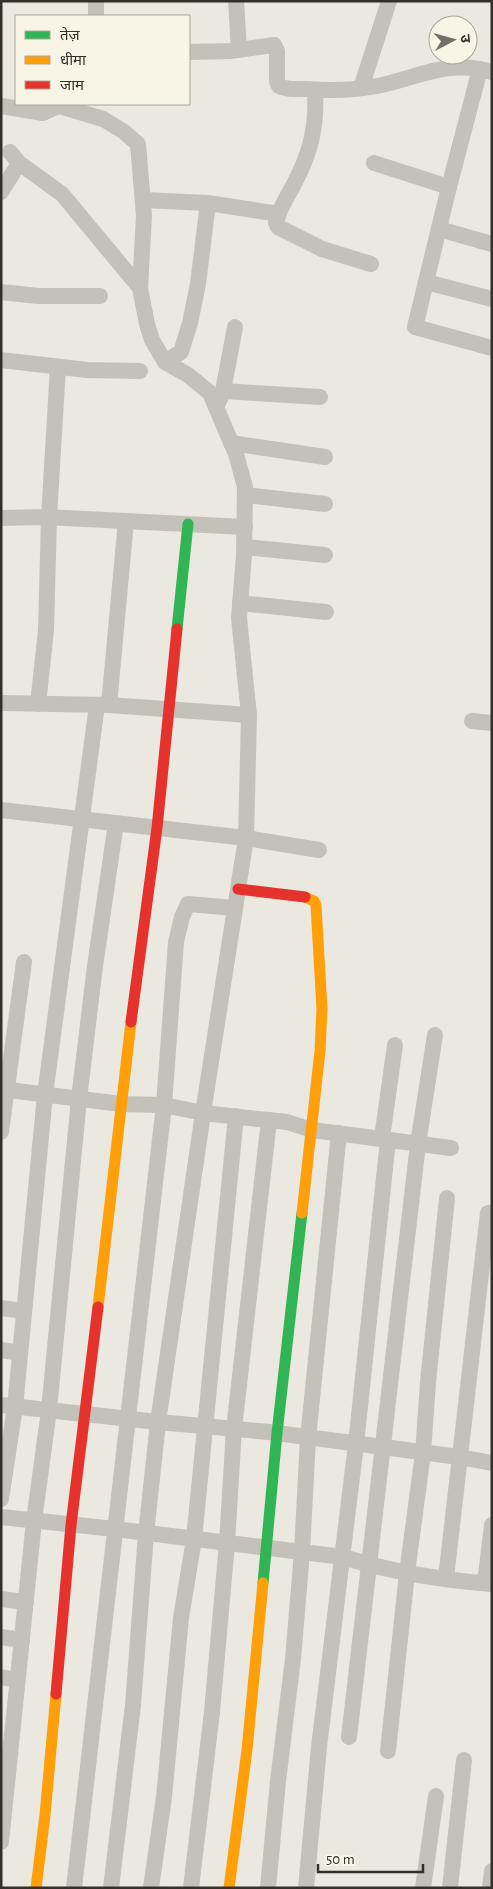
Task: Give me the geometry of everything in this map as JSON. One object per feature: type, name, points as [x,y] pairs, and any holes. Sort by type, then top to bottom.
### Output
[{"type":"street","points":[[96,1],[96,15]]},
{"type":"street","points":[[236,1],[238,50]]},
{"type":"street","points":[[361,88],[389,1]]},
{"type":"street","points":[[190,52],[238,50],[274,45],[277,51],[278,86],[315,90],[361,88],[441,68],[486,70],[449,187],[415,327],[492,348]]},
{"type":"street","points":[[315,90],[316,110],[311,145],[276,223],[278,227],[322,249],[371,264]]},
{"type":"street","points":[[1,106],[43,113],[64,105],[103,119],[123,131],[138,144],[143,200],[143,258],[140,288],[147,324],[152,340],[165,362],[198,382],[210,393],[241,469],[245,495],[245,547],[239,618],[249,715],[246,838],[203,1113],[158,1422],[146,1534],[133,1705],[111,1888]]},
{"type":"street","points":[[1,192],[14,158],[62,194],[140,288]]},
{"type":"street","points":[[374,163],[449,187]]},
{"type":"street","points":[[143,200],[208,203],[279,214]]},
{"type":"street","points":[[165,362],[181,352],[190,323],[198,284],[208,203]]},
{"type":"street","points":[[439,229],[492,244]]},
{"type":"street","points":[[426,282],[492,299]]},
{"type":"street","points":[[1,292],[38,296],[100,296]]},
{"type":"street","points":[[216,408],[224,391],[235,328]]},
{"type":"street","points":[[1,360],[87,370],[140,371]]},
{"type":"street","points":[[38,704],[46,630],[49,517],[58,367]]},
{"type":"street","points":[[224,391],[320,396]]},
{"type":"street","points":[[231,443],[325,457]]},
{"type":"street","points":[[245,495],[325,504]]},
{"type":"street","points":[[1,518],[49,517],[245,527]]},
{"type":"street","points":[[1,1499],[8,1406],[20,1353],[45,1095],[82,819],[103,705],[126,521]]},
{"type":"street","points":[[36,1888],[45,1815],[71,1525],[86,1414],[128,1034],[157,828],[188,524]]},
{"type":"street","points":[[245,547],[325,556]]},
{"type":"street","points":[[240,603],[326,612]]},
{"type":"street","points":[[1,703],[169,708],[249,715]]},
{"type":"street","points":[[472,722],[492,723]]},
{"type":"street","points":[[1,810],[246,838],[319,850]]},
{"type":"street","points":[[1,1842],[9,1678],[22,1640],[34,1521],[49,1410],[79,1099],[95,966],[116,823]]},
{"type":"street","points":[[229,1888],[247,1750],[277,1433],[322,1032],[321,983],[314,900],[302,894],[238,889]]},
{"type":"street","points":[[74,1888],[164,1105],[176,942],[182,917],[188,904],[235,908]]},
{"type":"street","points":[[1,1132],[4,1090],[24,962]]},
{"type":"street","points":[[349,1737],[418,1144],[435,1035]]},
{"type":"street","points":[[306,1888],[319,1747],[356,1444],[395,1045]]},
{"type":"street","points":[[4,1090],[121,1104],[164,1105],[203,1113],[287,1122],[312,1130],[451,1148]]},
{"type":"street","points":[[151,1888],[164,1797],[182,1618],[194,1539],[236,1116]]},
{"type":"street","points":[[191,1888],[212,1712],[227,1543],[234,1429],[269,1120]]},
{"type":"street","points":[[268,1888],[278,1782],[293,1659],[302,1552],[308,1438],[339,1133]]},
{"type":"street","points":[[388,1751],[407,1573],[423,1453],[428,1382],[447,1198]]},
{"type":"street","points":[[446,1578],[488,1213]]},
{"type":"street","points":[[1,1308],[24,1311]]},
{"type":"street","points":[[1,1350],[20,1353]]},
{"type":"street","points":[[8,1406],[277,1433],[423,1453],[459,1456],[492,1463]]},
{"type":"street","points":[[1,1518],[115,1529],[343,1557],[368,1565],[407,1573],[489,1583],[492,1525]]},
{"type":"street","points":[[1,1599],[26,1602]]},
{"type":"street","points":[[1,1637],[22,1640]]},
{"type":"street","points":[[450,1888],[464,1760]]},
{"type":"street","points":[[423,1888],[436,1796]]},
{"type":"street","points":[[490,1888],[492,1871]]},
{"type":"traffic: fast","points":[[177,629],[188,524]]},
{"type":"traffic: fast","points":[[263,1583],[277,1433],[302,1213]]},
{"type":"traffic: slow","points":[[302,1213],[320,1051],[322,1009],[316,905],[314,901],[305,897]]},
{"type":"traffic: slow","points":[[98,1307],[131,1022]]},
{"type":"traffic: slow","points":[[229,1888],[247,1750],[263,1583]]},
{"type":"traffic: slow","points":[[36,1888],[56,1694]]},
{"type":"traffic: jam","points":[[131,1022],[157,828],[177,629]]},
{"type":"traffic: jam","points":[[238,889],[305,897]]},
{"type":"traffic: jam","points":[[56,1694],[71,1525],[98,1307]]}]
